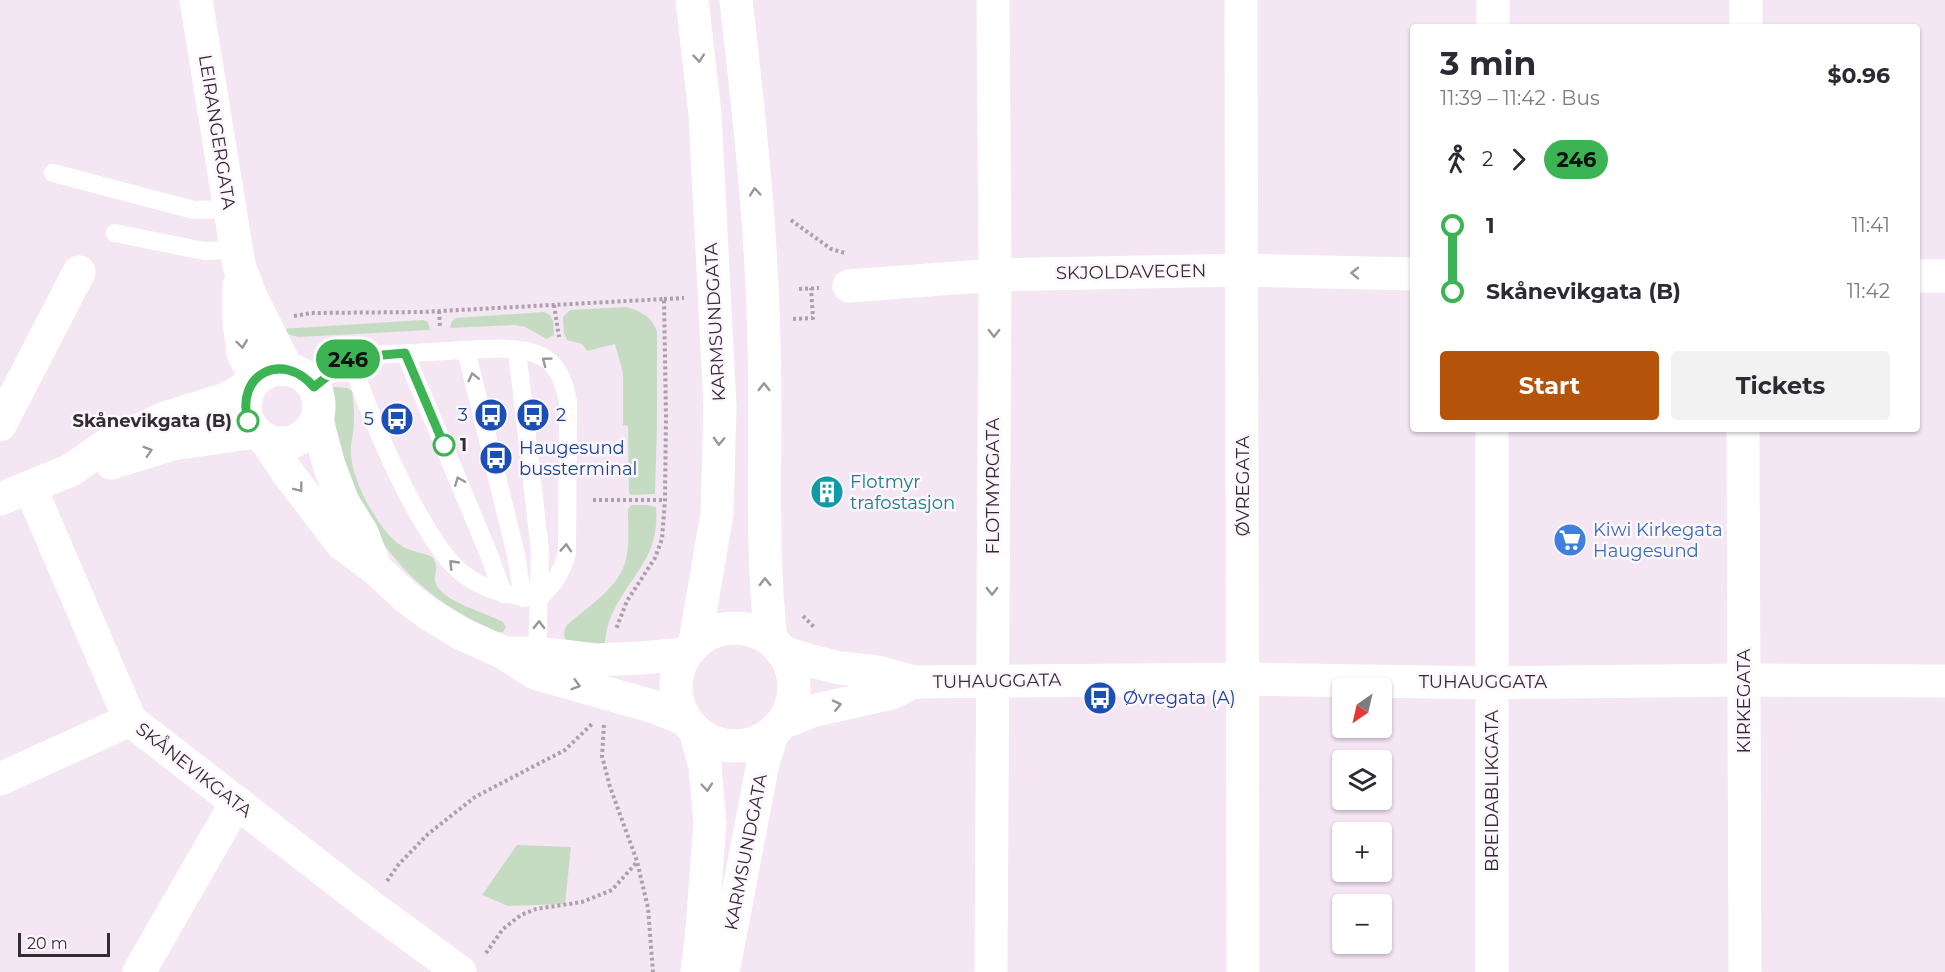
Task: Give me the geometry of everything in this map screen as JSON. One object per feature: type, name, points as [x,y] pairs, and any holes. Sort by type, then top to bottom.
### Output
[{"type":"street","name":"LEIRANGERGATA","points":[[196,0],[238,257],[250,295],[287,369]]},
{"type":"street","name":"KARMSUNDGATA","points":[[690,648],[717,514],[720,407],[705,114],[692,0]]},
{"type":"street","points":[[736,0],[756,198],[763,321],[766,594],[777,646]]},
{"type":"street","name":"FLOTMYRGATA","points":[[991,972],[995,275],[993,0]]},
{"type":"street","name":"ØVREGATA","points":[[1241,0],[1243,972]]},
{"type":"street","points":[[1493,0],[1493,24]]},
{"type":"street","points":[[1746,0],[1746,24]]},
{"type":"street","name":"LEIRANGERGATA","points":[[238,257],[239,321],[243,353],[254,382]]},
{"type":"street","name":"SKJOLDAVEGEN","points":[[849,286],[995,275],[1242,270],[1410,274]]},
{"type":"street","points":[[0,424],[79,272]]},
{"type":"street","points":[[1920,276],[1945,276]]},
{"type":"street","points":[[0,500],[71,470],[104,447],[155,423],[226,399],[273,368],[295,370],[306,377],[318,396],[320,408],[317,421],[309,432],[291,443],[278,443],[260,436],[173,444],[118,462],[71,470]]},
{"type":"street","points":[[254,382],[246,397],[245,410],[248,421],[342,544],[376,569],[406,597],[460,633],[504,653],[655,707],[690,725],[709,740],[725,745],[742,746],[758,741],[777,728],[789,710],[794,680],[790,665],[777,646],[760,633],[733,627],[707,634],[690,648],[679,666],[676,694],[680,708],[690,725]]},
{"type":"street","points":[[317,421],[328,465],[344,502],[362,533],[376,569]]},
{"type":"street","name":"BREIDABLIKGATA","points":[[1492,432],[1492,972]]},
{"type":"street","name":"KIRKEGATA","points":[[1743,432],[1745,972]]},
{"type":"street","name":"SKÅNEVIKGATA","points":[[30,487],[130,720],[370,906],[472,963]]},
{"type":"street","name":"TUHAUGGATA","points":[[777,646],[811,661],[840,668],[877,672],[913,682],[1244,679],[1492,683],[1743,680],[1945,681]]},
{"type":"street","points":[[537,663],[642,658],[690,648]]},
{"type":"street","name":"TUHAUGGATA","points":[[777,728],[812,711],[891,693],[913,682]]},
{"type":"street","points":[[0,779],[130,720]]},
{"type":"street","name":"KARMSUNDGATA","points":[[690,725],[705,766],[710,823],[702,941],[697,972]]},
{"type":"street","name":"KARMSUNDGATA","points":[[723,972],[763,763],[777,728]]},
{"type":"street","points":[[139,972],[236,803]]},
{"type":"lane","points":[[53,173],[194,210],[230,209]]},
{"type":"lane","points":[[115,233],[238,257]]},
{"type":"lane","points":[[314,387],[350,358],[496,348],[518,350],[540,356],[550,363],[559,373],[568,402],[567,553],[563,568],[553,586],[531,598],[502,594],[464,574],[451,563],[436,544],[387,455],[350,358]]},
{"type":"lane","points":[[466,350],[516,555],[531,598],[537,663]]},
{"type":"lane","points":[[518,350],[540,551],[531,598]]},
{"type":"lane","points":[[405,353],[490,557],[502,594]]},
{"type":"path","points":[[786,216],[787,228]]},
{"type":"path","points":[[796,319],[813,318],[811,288]]},
{"type":"path","points":[[554,305],[561,342]]},
{"type":"path","points":[[439,311],[440,329]]},
{"type":"path","points":[[628,501],[665,500]]},
{"type":"path","points":[[799,610],[806,620],[823,634]]},
{"type":"path","points":[[370,906],[399,864],[421,841],[475,797],[565,750],[597,720]]},
{"type":"path","points":[[604,724],[602,756],[610,787],[637,861],[648,908],[653,972]]},
{"type":"path","points":[[472,963],[503,929],[522,915],[536,909],[582,902],[612,890],[637,861]]},
{"type":"green space","points":[[626,307],[645,315],[652,321],[657,331],[655,494],[631,495],[629,493],[628,426],[623,425],[623,373],[615,344],[587,351],[582,344],[567,340],[564,333],[563,317],[570,310]]},
{"type":"green space","points":[[544,312],[550,315],[553,321],[554,335],[547,339],[525,327],[516,325],[450,328],[452,321],[456,318]]},
{"type":"green space","points":[[423,320],[428,322],[430,330],[298,337],[281,329]]},
{"type":"green space","points":[[334,387],[347,388],[352,391],[354,428],[351,453],[353,467],[362,492],[376,518],[393,539],[402,546],[432,557],[436,565],[435,580],[440,590],[456,602],[503,622],[506,627],[503,632],[492,631],[481,626],[433,595],[408,573],[386,547],[353,489],[342,457],[335,424],[332,390]]},
{"type":"green space","points":[[631,505],[656,507],[654,538],[649,551],[611,616],[604,648],[568,643],[564,634],[567,625],[600,597],[621,572],[628,550],[628,510]]},
{"type":"green space","points":[[517,845],[571,847],[565,904],[508,906],[482,895]]},
{"type":"bus line","name":"246","points":[[248,421],[245,410],[246,397],[251,385],[260,375],[273,368],[295,370],[306,377],[314,387],[350,358],[405,353],[444,445]]},
{"type":"place","name":"3","points":[[491,415]]},
{"type":"place","name":"2","points":[[533,415]]},
{"type":"place","name":"5","points":[[397,419]]},
{"type":"place","name":"Skånevikgata (B)","points":[[248,421]]},
{"type":"place","name":"1","points":[[444,445]]},
{"type":"place","name":"Haugesund bussterminal","points":[[496,458]]},
{"type":"place","name":"Flotmyr trafostasjon","points":[[827,492]]},
{"type":"place","name":"Kiwi Kirkegata Haugesund","points":[[1570,540]]},
{"type":"place","name":"Øvregata (A)","points":[[1100,698]]}]
